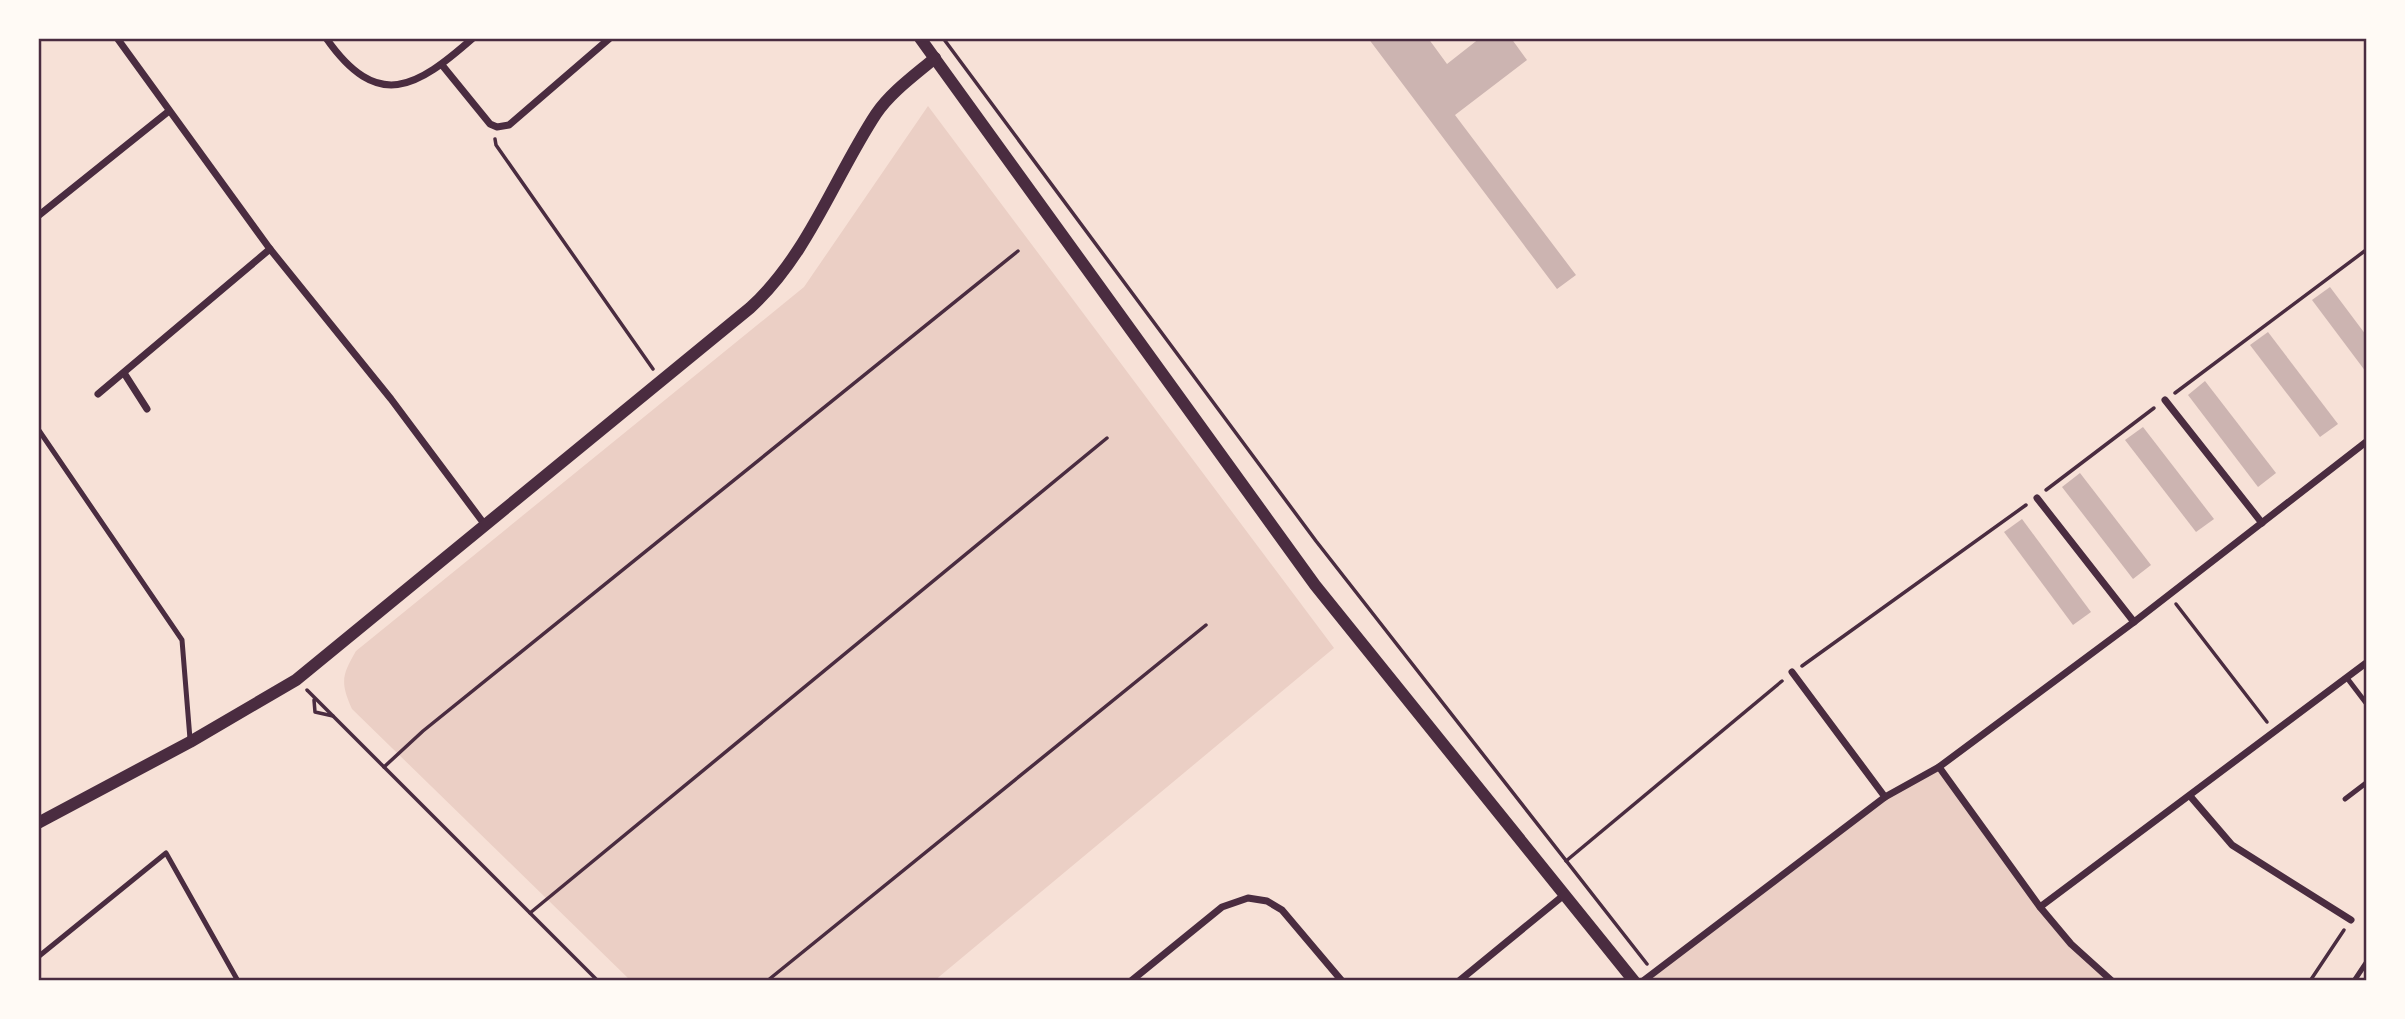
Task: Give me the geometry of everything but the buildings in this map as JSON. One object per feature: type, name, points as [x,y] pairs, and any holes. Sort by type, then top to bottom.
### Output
[{"type":"street","points":[[117,38],[270,249],[391,399],[485,525]]},
{"type":"street","points":[[326,38],[352,71],[370,82],[391,86],[413,82],[442,65],[473,38]]},
{"type":"street","points":[[442,65],[490,124],[497,127],[509,125],[610,38]]},
{"type":"street","points":[[920,38],[1315,585],[1634,981]]},
{"type":"street","points":[[40,819],[190,742],[296,680],[750,308],[787,268],[877,111],[903,84],[935,58]]},
{"type":"street","points":[[38,216],[169,111]]},
{"type":"street","points":[[98,394],[270,249]]},
{"type":"street","points":[[124,373],[147,409]]},
{"type":"street","points":[[2165,400],[2262,523]]},
{"type":"street","points":[[1643,981],[1885,797],[1939,767],[2134,622],[2367,442]]},
{"type":"street","points":[[2037,498],[2134,622]]},
{"type":"street","points":[[2040,907],[2367,663]]},
{"type":"street","points":[[1792,672],[1885,797]]},
{"type":"street","points":[[1939,767],[2040,907],[2071,944],[2112,981]]},
{"type":"street","points":[[2190,796],[2232,845],[2351,920]]},
{"type":"street","points":[[1459,981],[1564,895]]},
{"type":"street","points":[[1131,981],[1222,906],[1248,898],[1267,901],[1282,909],[1342,981]]},
{"type":"lane","points":[[38,429],[182,640],[190,742]]},
{"type":"lane","points":[[2347,678],[2367,703]]},
{"type":"lane","points":[[2346,799],[2367,783]]},
{"type":"lane","points":[[38,957],[166,853],[238,981]]},
{"type":"lane","points":[[2354,981],[2367,963]]},
{"type":"path","points":[[943,38],[1316,541],[1654,973]]},
{"type":"path","points":[[490,124],[496,145],[661,381]]},
{"type":"path","points":[[1566,861],[1792,672],[2037,498],[2367,250]]},
{"type":"path","points":[[384,767],[423,731],[1018,251]]},
{"type":"path","points":[[530,913],[1107,438]]},
{"type":"path","points":[[2169,595],[2275,732]]},
{"type":"path","points":[[767,981],[1206,625]]},
{"type":"path","points":[[296,680],[598,981]]},
{"type":"path","points":[[314,698],[315,712],[333,716]]},
{"type":"path","points":[[2310,981],[2351,920]]},
{"type":"shaded area","points":[[928,106],[1334,648],[934,981],[630,980],[352,709],[344,685],[345,673],[356,651],[804,287]]},
{"type":"shaded area","points":[[1939,767],[2040,907],[2112,980],[1643,981],[1885,797]]}]
